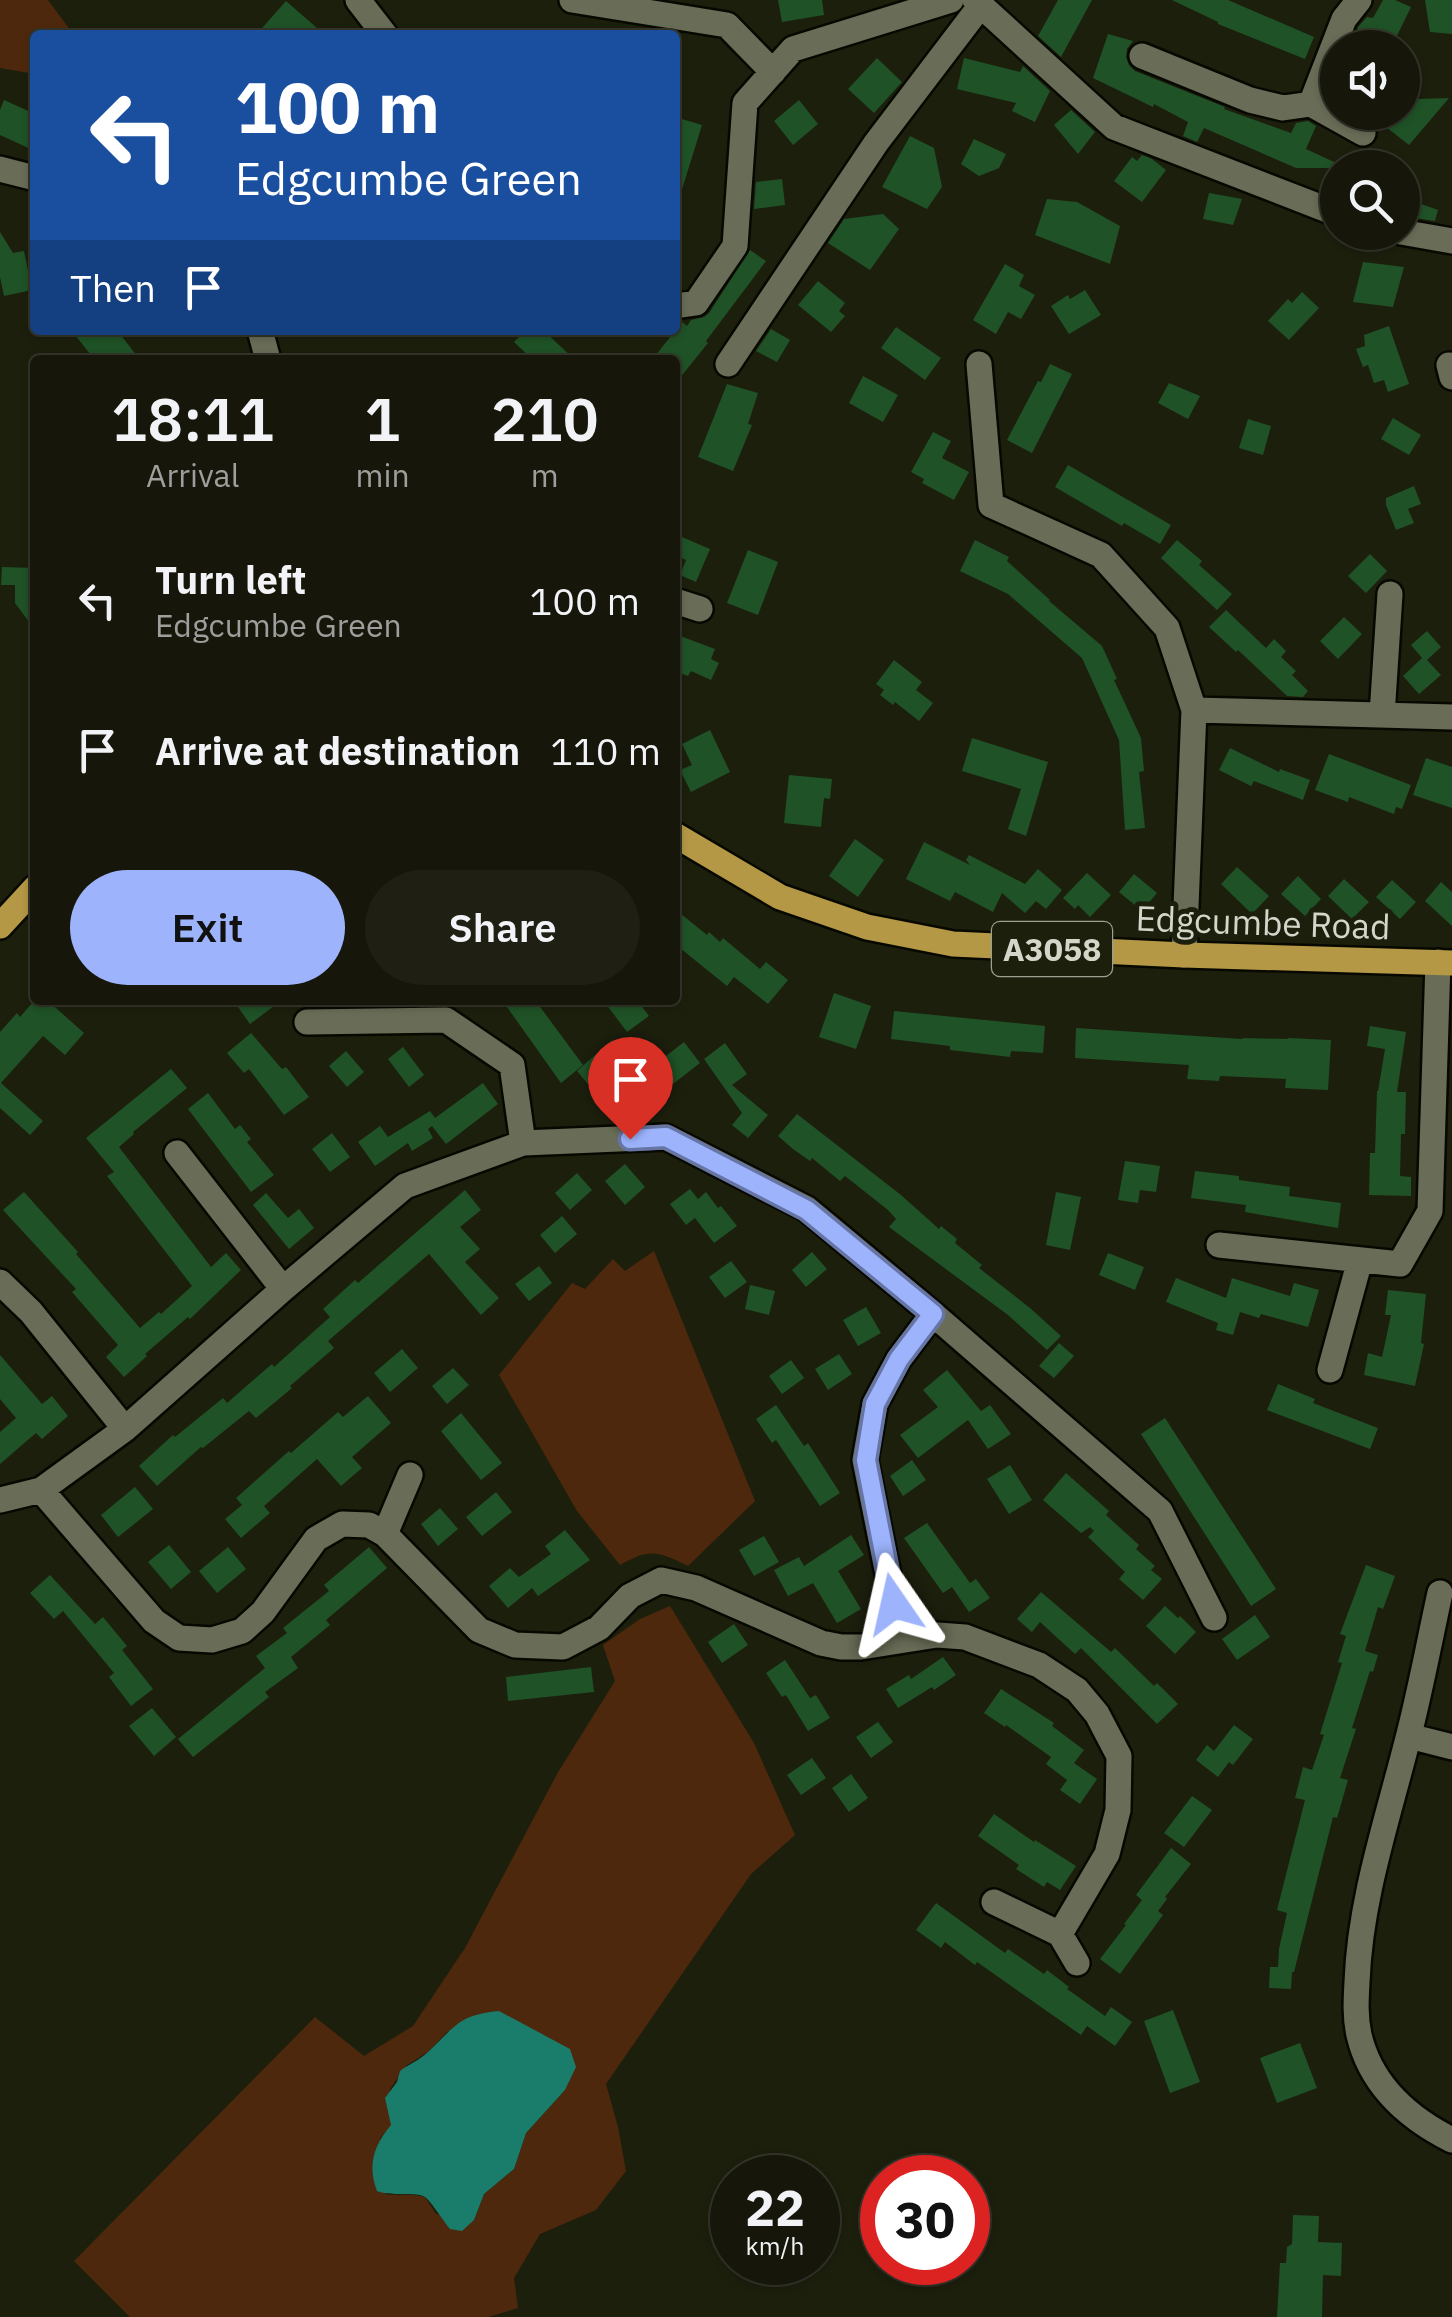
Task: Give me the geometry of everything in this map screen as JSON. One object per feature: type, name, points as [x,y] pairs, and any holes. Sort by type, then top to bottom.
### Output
[{"type":"main road","name":"Edgcumbe Road","points":[[680,838],[780,897],[867,927],[953,944],[1184,956],[1445,962]]},
{"type":"main road","points":[[0,926],[30,893]]},
{"type":"street","points":[[358,0],[381,30]]},
{"type":"street","points":[[572,0],[728,25],[773,72]]},
{"type":"street","points":[[680,305],[696,303],[735,246],[745,103],[793,49],[952,0]]},
{"type":"street","points":[[1312,104],[1344,19],[1358,0]]},
{"type":"street","points":[[728,364],[876,144],[978,3],[1114,126],[1320,207]]},
{"type":"street","points":[[1142,56],[1250,100],[1283,108],[1312,104],[1363,133]]},
{"type":"street","points":[[0,169],[30,177]]},
{"type":"street","points":[[1420,235],[1452,241]]},
{"type":"street","points":[[978,364],[990,505],[1102,555],[1168,628],[1194,710],[1184,956]]},
{"type":"street","points":[[1382,715],[1390,594]]},
{"type":"street","points":[[680,602],[700,609]]},
{"type":"street","points":[[1194,710],[1452,717]]},
{"type":"street","points":[[1219,1245],[1400,1264],[1430,1211],[1445,962]]},
{"type":"street","points":[[307,1022],[446,1020],[512,1065],[523,1144]]},
{"type":"street","points":[[0,1500],[42,1490],[125,1429],[404,1186],[523,1144],[666,1137],[807,1210],[1160,1511],[1214,1618]]},
{"type":"street","points":[[178,1153],[284,1289]]},
{"type":"street","points":[[1330,1370],[1360,1260]]},
{"type":"street","points":[[0,1282],[31,1312],[125,1429]]},
{"type":"street","points":[[901,1640],[866,1460],[875,1404],[899,1359],[933,1314]]},
{"type":"street","points":[[384,1534],[410,1476]]},
{"type":"street","points":[[42,1490],[154,1621],[179,1638],[212,1640],[242,1631],[263,1612],[316,1539],[342,1524],[369,1526],[384,1534],[479,1630],[515,1645],[563,1647],[598,1628],[630,1596],[661,1580],[696,1588],[820,1643],[842,1647],[937,1635],[966,1637],[1039,1665],[1077,1690],[1096,1714],[1118,1756],[1118,1810],[1108,1854],[1060,1934]]},
{"type":"street","points":[[1440,1593],[1368,1896],[1358,1959],[1356,2015],[1372,2070],[1390,2096],[1423,2125],[1452,2140]]},
{"type":"street","points":[[1409,1736],[1452,1747]]},
{"type":"street","points":[[994,1902],[1060,1934],[1076,1963]]},
{"type":"shaded area","points":[[0,0],[48,0],[70,30],[30,30],[30,73],[0,68]]},
{"type":"shaded area","points":[[654,1251],[755,1501],[688,1566],[654,1554],[620,1565],[577,1511],[499,1375],[572,1283],[585,1289],[613,1259],[625,1271]]},
{"type":"shaded area","points":[[670,1606],[754,1743],[795,1835],[751,1874],[606,2084],[626,2171],[596,2210],[540,2234],[514,2278],[518,2308],[488,2317],[130,2317],[74,2261],[315,2017],[364,2056],[413,2026],[465,1948],[557,1774],[615,1681],[603,1645],[640,1619]],"holes":[[[448,2031],[565,2090],[526,2133],[514,2169],[484,2194],[474,2220],[436,2214],[425,2197],[385,2194],[380,2138],[391,2126],[390,2089],[407,2065],[428,2052]]]},
{"type":"water","points":[[499,2011],[570,2049],[576,2067],[565,2090],[526,2133],[514,2169],[484,2194],[474,2220],[462,2231],[450,2229],[425,2197],[377,2191],[374,2156],[391,2125],[385,2098],[400,2071],[425,2055],[459,2023],[475,2015]]},
{"type":"building","points":[[778,0],[822,0],[824,15],[782,22]]},
{"type":"building","points":[[1058,0],[1092,0],[1061,57],[1038,36]]},
{"type":"building","points":[[1172,0],[1228,0],[1314,37],[1305,59],[1218,24]]},
{"type":"building","points":[[1383,0],[1411,7],[1400,30],[1357,30],[1367,17],[1373,18]]},
{"type":"building","points":[[1425,0],[1452,0],[1452,34],[1430,32]]},
{"type":"building","points":[[286,1],[319,30],[260,30]]},
{"type":"building","points":[[1108,34],[1133,41],[1126,57],[1135,71],[1291,133],[1296,123],[1308,121],[1316,126],[1306,149],[1320,155],[1320,168],[1296,168],[1204,128],[1197,142],[1183,136],[1188,122],[1093,78]]},
{"type":"building","points":[[877,58],[902,82],[874,113],[848,89]]},
{"type":"building","points":[[964,58],[1020,72],[1023,66],[1050,91],[1035,122],[1012,111],[1016,103],[957,89]]},
{"type":"building","points":[[1449,98],[1409,145],[1390,130],[1420,130],[1420,99]]},
{"type":"building","points":[[4,100],[30,112],[30,149],[0,135]]},
{"type":"building","points":[[799,100],[818,124],[793,145],[774,121]]},
{"type":"building","points":[[1071,110],[1095,132],[1078,154],[1054,125]]},
{"type":"building","points":[[680,118],[702,125],[680,196]]},
{"type":"building","points":[[910,136],[934,148],[942,187],[927,209],[882,187]]},
{"type":"building","points":[[974,139],[1006,154],[999,168],[979,176],[961,164]]},
{"type":"building","points":[[1142,155],[1166,170],[1142,202],[1114,181],[1132,157],[1137,161]]},
{"type":"building","points":[[782,179],[785,205],[754,209],[756,182]]},
{"type":"building","points":[[1209,193],[1242,199],[1233,225],[1203,219]]},
{"type":"building","points":[[1047,199],[1077,202],[1120,226],[1110,264],[1035,235]]},
{"type":"building","points":[[1420,204],[1438,210],[1435,221],[1420,219]]},
{"type":"building","points":[[883,214],[899,229],[870,270],[828,243],[844,219]]},
{"type":"building","points":[[0,232],[13,253],[24,251],[30,290],[4,296]]},
{"type":"building","points":[[750,250],[766,261],[680,378],[680,355],[656,355],[672,335],[680,335],[682,322],[687,326],[691,320],[709,313]]},
{"type":"building","points":[[1363,262],[1404,267],[1393,307],[1353,302]]},
{"type":"building","points":[[1005,264],[1024,275],[1019,286],[1035,295],[1021,319],[1008,312],[996,334],[973,320]]},
{"type":"building","points":[[818,281],[845,303],[839,311],[845,316],[831,332],[798,305]]},
{"type":"building","points":[[1085,290],[1101,315],[1069,334],[1051,306]]},
{"type":"building","points":[[1302,292],[1319,308],[1289,340],[1268,321],[1288,299],[1292,303]]},
{"type":"building","points":[[1389,326],[1409,384],[1388,392],[1384,380],[1374,383],[1368,365],[1363,367],[1356,349],[1365,346],[1364,335]]},
{"type":"building","points":[[896,327],[941,358],[925,380],[881,348]]},
{"type":"building","points":[[771,329],[790,340],[777,362],[756,351]]},
{"type":"building","points":[[75,335],[121,335],[136,355],[91,355]]},
{"type":"building","points":[[521,335],[548,335],[570,355],[528,355],[514,342]]},
{"type":"building","points":[[1050,364],[1072,374],[1032,453],[1007,440]]},
{"type":"building","points":[[863,376],[898,395],[883,422],[849,403]]},
{"type":"building","points":[[1169,383],[1200,396],[1188,419],[1158,403]]},
{"type":"building","points":[[727,384],[758,393],[748,424],[752,425],[733,471],[698,457]]},
{"type":"building","points":[[1393,418],[1421,435],[1409,455],[1381,439]]},
{"type":"building","points":[[1248,419],[1271,426],[1263,455],[1239,448]]},
{"type":"building","points":[[933,432],[951,441],[942,458],[969,472],[954,500],[922,483],[924,479],[911,472]]},
{"type":"building","points":[[1068,465],[1171,525],[1160,544],[1055,487]]},
{"type":"building","points":[[1414,486],[1421,504],[1408,509],[1414,523],[1396,530],[1386,498]]},
{"type":"building","points":[[682,537],[710,549],[696,582],[680,575],[686,560],[680,557]]},
{"type":"building","points":[[975,540],[1009,557],[1007,561],[1102,646],[1141,738],[1144,771],[1139,772],[1145,828],[1125,830],[1119,740],[1082,658],[1008,594],[960,571]]},
{"type":"building","points":[[1177,540],[1232,594],[1217,610],[1161,558]]},
{"type":"building","points":[[748,550],[778,562],[758,615],[727,603]]},
{"type":"building","points":[[1370,554],[1387,571],[1366,593],[1348,576]]},
{"type":"building","points":[[2,567],[30,568],[30,623],[15,603],[15,585],[1,585]]},
{"type":"building","points":[[1226,610],[1266,648],[1274,639],[1286,651],[1281,657],[1296,671],[1292,675],[1308,691],[1303,697],[1287,696],[1209,627]]},
{"type":"building","points":[[1344,617],[1362,634],[1338,659],[1320,641]]},
{"type":"building","points":[[1427,631],[1441,647],[1427,660],[1441,675],[1419,694],[1403,676],[1422,658],[1411,645]]},
{"type":"building","points":[[680,636],[715,649],[711,659],[719,663],[711,680],[691,671],[688,676],[680,673]]},
{"type":"building","points":[[894,660],[922,682],[916,690],[933,703],[919,721],[880,695],[884,690],[876,684]]},
{"type":"building","points":[[710,730],[730,772],[691,792],[680,770],[692,765],[682,744]]},
{"type":"building","points":[[972,738],[1048,762],[1026,836],[1008,829],[1021,789],[962,771]]},
{"type":"building","points":[[1230,748],[1279,772],[1280,769],[1310,780],[1303,800],[1254,781],[1251,786],[1219,770]]},
{"type":"building","points":[[1329,754],[1411,785],[1402,809],[1396,807],[1394,814],[1349,797],[1348,802],[1315,790]]},
{"type":"building","points":[[1426,758],[1452,767],[1452,808],[1413,795]]},
{"type":"building","points":[[789,775],[832,779],[830,799],[824,798],[821,827],[784,823]]},
{"type":"building","points":[[855,839],[884,860],[858,897],[829,876]]},
{"type":"building","points":[[924,842],[970,865],[966,860],[969,855],[1025,884],[1038,869],[1062,890],[1046,909],[1036,901],[1025,913],[1002,893],[993,912],[955,892],[950,901],[906,879]]},
{"type":"building","points":[[1237,867],[1269,896],[1252,914],[1221,884]]},
{"type":"building","points":[[1087,873],[1111,895],[1090,917],[1063,898]]},
{"type":"building","points":[[1134,874],[1157,893],[1142,911],[1119,892]]},
{"type":"building","points":[[1298,876],[1321,899],[1305,916],[1281,894]]},
{"type":"building","points":[[1344,879],[1369,902],[1352,919],[1328,896]]},
{"type":"building","points":[[1392,880],[1416,902],[1400,919],[1376,897]]},
{"type":"building","points":[[1441,882],[1452,892],[1452,926],[1425,901]]},
{"type":"building","points":[[680,913],[707,935],[709,932],[720,942],[723,938],[760,969],[766,962],[788,980],[768,1004],[734,977],[727,986],[680,948]]},
{"type":"building","points":[[834,993],[871,1006],[856,1049],[819,1037]]},
{"type":"building","points":[[31,1005],[53,1005],[84,1033],[65,1055],[43,1036],[1,1083],[43,1121],[30,1135],[0,1108],[0,1032],[17,1013],[20,1017]]},
{"type":"building","points":[[241,1005],[275,1005],[250,1024],[238,1007]]},
{"type":"building","points":[[506,1005],[539,1005],[583,1065],[561,1083]]},
{"type":"building","points":[[607,1005],[641,1005],[649,1016],[627,1032]]},
{"type":"building","points":[[894,1011],[1045,1026],[1043,1053],[1011,1051],[1010,1057],[891,1039]]},
{"type":"building","points":[[1370,1026],[1406,1032],[1397,1092],[1406,1092],[1400,1176],[1411,1177],[1411,1196],[1369,1195],[1370,1153],[1375,1153],[1377,1091],[1385,1049],[1367,1046]]},
{"type":"building","points":[[1076,1028],[1242,1039],[1331,1040],[1328,1090],[1285,1088],[1286,1079],[1187,1079],[1189,1065],[1075,1058]]},
{"type":"building","points":[[251,1033],[282,1069],[286,1067],[309,1097],[284,1115],[249,1069],[244,1073],[227,1053]]},
{"type":"building","points":[[612,1040],[625,1054],[610,1068],[633,1096],[612,1113],[577,1071]]},
{"type":"building","points":[[684,1042],[700,1063],[669,1087],[653,1066]]},
{"type":"building","points":[[725,1043],[747,1074],[732,1085],[768,1115],[748,1138],[732,1125],[742,1113],[704,1059]]},
{"type":"building","points":[[403,1047],[424,1075],[409,1087],[388,1059]]},
{"type":"building","points":[[346,1051],[364,1072],[347,1087],[329,1066]]},
{"type":"building","points":[[171,1069],[187,1088],[119,1147],[211,1267],[226,1253],[241,1270],[124,1377],[106,1357],[118,1345],[72,1292],[76,1289],[3,1210],[24,1192],[140,1328],[161,1314],[192,1286],[107,1176],[114,1172],[86,1138]]},
{"type":"building","points":[[483,1083],[498,1104],[446,1144],[432,1126],[428,1129],[433,1138],[412,1151],[408,1143],[375,1166],[358,1142],[380,1126],[388,1137],[430,1111],[435,1118]]},
{"type":"building","points":[[208,1093],[235,1129],[240,1125],[251,1139],[247,1142],[274,1175],[251,1192],[188,1109]]},
{"type":"building","points":[[797,1114],[939,1229],[941,1226],[957,1239],[955,1243],[982,1265],[979,1268],[1061,1336],[1047,1350],[1008,1315],[889,1227],[896,1219],[888,1210],[845,1176],[840,1181],[812,1158],[810,1161],[793,1149],[778,1136]]},
{"type":"building","points":[[332,1133],[350,1157],[330,1172],[312,1149]]},
{"type":"building","points":[[1125,1161],[1160,1166],[1156,1192],[1140,1190],[1138,1203],[1118,1200]]},
{"type":"building","points":[[625,1164],[645,1187],[625,1205],[605,1181]]},
{"type":"building","points":[[1195,1171],[1290,1187],[1289,1196],[1341,1203],[1338,1228],[1245,1212],[1246,1205],[1191,1198]]},
{"type":"building","points":[[577,1173],[592,1190],[570,1210],[555,1193]]},
{"type":"building","points":[[690,1189],[698,1199],[706,1192],[737,1226],[714,1243],[695,1218],[686,1225],[670,1204]]},
{"type":"building","points":[[465,1190],[481,1210],[460,1227],[480,1249],[465,1262],[499,1298],[481,1315],[429,1254],[328,1341],[334,1348],[292,1388],[256,1418],[249,1411],[157,1486],[139,1466],[223,1398],[227,1403],[272,1364],[274,1367],[330,1317],[323,1309]]},
{"type":"building","points":[[1056,1192],[1081,1197],[1070,1250],[1046,1245]]},
{"type":"building","points":[[266,1193],[288,1218],[299,1209],[314,1228],[289,1249],[253,1205]]},
{"type":"building","points":[[562,1216],[577,1234],[555,1253],[540,1235]]},
{"type":"building","points":[[812,1252],[827,1269],[806,1287],[792,1270]]},
{"type":"building","points":[[1108,1253],[1144,1267],[1135,1290],[1099,1275]]},
{"type":"building","points":[[731,1261],[747,1282],[725,1298],[709,1277]]},
{"type":"building","points":[[539,1266],[552,1283],[529,1301],[515,1284]]},
{"type":"building","points":[[1176,1278],[1226,1298],[1232,1278],[1290,1296],[1294,1283],[1319,1290],[1308,1327],[1240,1312],[1233,1335],[1216,1330],[1218,1323],[1166,1302]]},
{"type":"building","points":[[750,1285],[775,1291],[769,1315],[745,1309]]},
{"type":"building","points":[[1388,1290],[1426,1294],[1421,1343],[1424,1344],[1415,1386],[1364,1375],[1368,1353],[1382,1357],[1391,1315],[1385,1315]]},
{"type":"building","points":[[866,1307],[881,1333],[858,1346],[843,1320]]},
{"type":"building","points":[[1059,1343],[1074,1356],[1054,1378],[1039,1366]]},
{"type":"building","points":[[402,1349],[418,1368],[390,1392],[374,1373]]},
{"type":"building","points":[[839,1354],[852,1374],[828,1390],[815,1369]]},
{"type":"building","points":[[0,1355],[42,1404],[52,1396],[68,1416],[42,1439],[36,1433],[0,1464],[0,1432],[16,1418],[0,1399]]},
{"type":"building","points":[[791,1360],[804,1378],[782,1394],[769,1376]]},
{"type":"building","points":[[453,1368],[469,1385],[447,1404],[432,1386]]},
{"type":"building","points":[[947,1370],[981,1411],[990,1405],[1011,1434],[988,1449],[968,1420],[918,1458],[900,1435],[938,1407],[923,1390]]},
{"type":"building","points":[[1278,1384],[1315,1399],[1313,1403],[1378,1428],[1370,1449],[1267,1410]]},
{"type":"building","points":[[368,1396],[391,1423],[352,1457],[362,1468],[341,1486],[317,1459],[264,1506],[270,1513],[241,1538],[225,1519],[242,1505],[236,1498],[338,1412],[343,1417]]},
{"type":"building","points":[[776,1405],[804,1446],[808,1443],[840,1493],[820,1506],[776,1440],[772,1443],[756,1419]]},
{"type":"building","points":[[461,1413],[502,1463],[481,1480],[441,1431]]},
{"type":"building","points":[[1165,1418],[1276,1589],[1251,1606],[1141,1434]]},
{"type":"building","points":[[912,1460],[926,1480],[903,1496],[890,1476]]},
{"type":"building","points":[[1010,1465],[1032,1500],[1009,1514],[987,1479]]},
{"type":"building","points":[[1066,1473],[1109,1511],[1106,1515],[1139,1545],[1136,1549],[1155,1566],[1151,1570],[1162,1579],[1143,1600],[1119,1579],[1125,1572],[1088,1537],[1094,1531],[1090,1527],[1081,1533],[1043,1500]]},
{"type":"building","points":[[135,1487],[153,1509],[118,1537],[101,1515]]},
{"type":"building","points":[[496,1492],[512,1512],[482,1536],[466,1517]]},
{"type":"building","points":[[440,1508],[458,1529],[438,1546],[421,1524]]},
{"type":"building","points":[[927,1523],[970,1583],[976,1579],[990,1598],[969,1612],[952,1587],[943,1593],[904,1538]]},
{"type":"building","points":[[565,1530],[590,1560],[538,1596],[532,1588],[508,1608],[489,1586],[510,1568],[519,1577],[551,1554],[545,1546]]},
{"type":"building","points":[[851,1535],[864,1555],[838,1571],[861,1609],[837,1623],[813,1583],[788,1596],[774,1570],[799,1557],[804,1566]]},
{"type":"building","points":[[764,1536],[779,1562],[754,1576],[739,1550]]},
{"type":"building","points":[[169,1545],[191,1572],[171,1589],[148,1562]]},
{"type":"building","points":[[228,1547],[246,1569],[217,1593],[199,1571]]},
{"type":"building","points":[[369,1547],[387,1568],[326,1620],[330,1625],[291,1657],[298,1668],[265,1692],[269,1697],[193,1757],[178,1739],[265,1668],[256,1656],[287,1633],[283,1628],[329,1591],[324,1585]]},
{"type":"building","points":[[1366,1565],[1395,1576],[1383,1609],[1378,1607],[1365,1651],[1378,1655],[1352,1728],[1356,1729],[1340,1778],[1348,1780],[1337,1818],[1333,1817],[1292,1972],[1291,1989],[1269,1988],[1270,1967],[1278,1967],[1287,1913],[1277,1910],[1305,1800],[1295,1798],[1303,1767],[1312,1770],[1324,1735],[1320,1734],[1342,1663],[1338,1662],[1346,1636],[1340,1634]]},
{"type":"building","points":[[50,1575],[95,1624],[103,1617],[127,1646],[122,1650],[153,1689],[131,1706],[109,1677],[114,1673],[63,1611],[54,1619],[30,1593]]},
{"type":"building","points":[[1041,1592],[1111,1652],[1115,1648],[1178,1704],[1157,1724],[1081,1648],[1075,1654],[1040,1622],[1032,1632],[1017,1619]]},
{"type":"building","points":[[1165,1606],[1196,1632],[1175,1654],[1146,1626]]},
{"type":"building","points":[[1255,1615],[1270,1637],[1237,1660],[1222,1639]]},
{"type":"building","points":[[734,1624],[748,1645],[722,1663],[708,1642]]},
{"type":"building","points":[[943,1657],[956,1675],[898,1708],[886,1689],[909,1675],[911,1679]]},
{"type":"building","points":[[785,1660],[810,1698],[816,1695],[830,1718],[808,1731],[786,1695],[782,1697],[766,1673]]},
{"type":"building","points":[[591,1667],[594,1692],[508,1701],[506,1677]]},
{"type":"building","points":[[1001,1689],[1054,1723],[1052,1726],[1084,1750],[1074,1763],[1097,1779],[1080,1804],[1060,1790],[1067,1780],[1046,1764],[1051,1757],[984,1713]]},
{"type":"building","points":[[152,1708],[176,1737],[154,1756],[129,1726]]},
{"type":"building","points":[[878,1722],[893,1742],[871,1758],[856,1737]]},
{"type":"building","points":[[1234,1725],[1253,1739],[1218,1777],[1196,1760],[1207,1745],[1214,1751]]},
{"type":"building","points":[[812,1758],[826,1778],[801,1795],[787,1775]]},
{"type":"building","points":[[851,1774],[868,1798],[849,1812],[832,1788]]},
{"type":"building","points":[[1192,1796],[1212,1810],[1184,1847],[1164,1833]]},
{"type":"building","points":[[994,1814],[1076,1866],[1060,1890],[1047,1882],[1044,1887],[1016,1869],[1019,1865],[978,1836]]},
{"type":"building","points":[[1171,1848],[1191,1864],[1165,1897],[1158,1911],[1163,1915],[1120,1974],[1100,1959],[1142,1900],[1136,1895]]},
{"type":"building","points":[[936,1903],[1005,1953],[1008,1949],[1044,1974],[1047,1970],[1105,2016],[1111,2007],[1132,2022],[1115,2046],[1087,2026],[1081,2035],[977,1962],[975,1965],[945,1942],[941,1948],[916,1930]]},
{"type":"building","points":[[1173,2010],[1200,2082],[1170,2093],[1144,2021]]},
{"type":"building","points":[[1300,2043],[1317,2088],[1277,2103],[1260,2058]]},
{"type":"building","points":[[1293,2215],[1319,2216],[1318,2242],[1342,2243],[1341,2276],[1323,2275],[1322,2317],[1277,2317],[1280,2263],[1286,2263],[1287,2247],[1292,2244]]},
{"type":"route","points":[[630,1139],[666,1137],[807,1210],[933,1314],[899,1359],[875,1404],[866,1460],[894,1604]]}]
